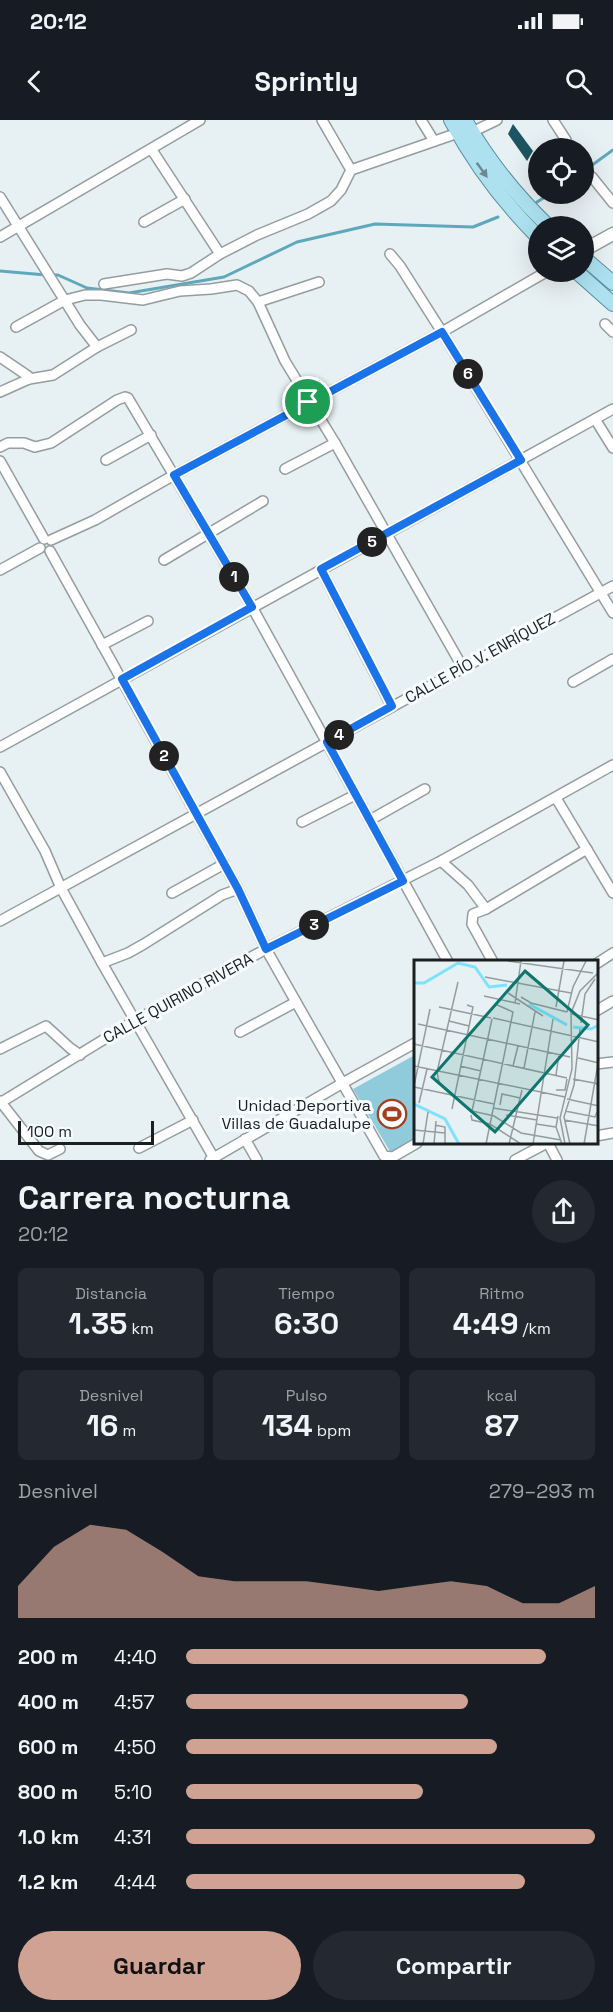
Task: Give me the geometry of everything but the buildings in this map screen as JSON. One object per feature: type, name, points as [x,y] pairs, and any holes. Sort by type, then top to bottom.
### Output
[{"type":"main road","points":[[451,120],[497,189],[528,225]]},
{"type":"main road","points":[[469,126],[524,200],[539,216]]},
{"type":"main road","points":[[594,267],[613,283]]},
{"type":"main road","points":[[588,282],[613,304]]},
{"type":"street","points":[[0,237],[200,120]]},
{"type":"street","points":[[322,120],[351,170]]},
{"type":"street","points":[[421,120],[434,141]]},
{"type":"street","points":[[469,126],[497,120]]},
{"type":"street","points":[[553,120],[565,138]]},
{"type":"street","points":[[104,284],[167,274],[182,276],[191,273],[220,254],[257,235],[308,214],[331,201],[341,190],[351,170],[458,133]]},
{"type":"street","points":[[152,150],[220,254]]},
{"type":"street","points":[[594,180],[613,204]]},
{"type":"street","points":[[0,197],[81,326],[97,346]]},
{"type":"street","points":[[144,222],[185,199]]},
{"type":"street","points":[[594,244],[613,234]]},
{"type":"street","points":[[390,254],[442,332],[613,613]]},
{"type":"street","points":[[180,291],[182,276]]},
{"type":"street","points":[[258,302],[319,282]]},
{"type":"street","points":[[0,570],[45,542],[95,520],[308,402],[442,332],[529,282]]},
{"type":"street","points":[[16,327],[65,300],[85,295],[143,300],[180,291],[237,285],[249,291],[258,302],[285,361],[308,402],[335,443],[464,668]]},
{"type":"street","points":[[605,324],[613,332]]},
{"type":"street","points":[[0,392],[29,379],[53,375],[97,346],[130,330]]},
{"type":"street","points":[[0,357],[14,365],[29,379]]},
{"type":"street","points":[[0,447],[8,443],[24,443],[35,447],[51,443],[117,399],[128,398],[252,607],[447,960]]},
{"type":"street","points":[[0,747],[613,409]]},
{"type":"street","points":[[595,419],[613,448]]},
{"type":"street","points":[[106,460],[151,435]]},
{"type":"street","points":[[285,470],[335,443]]},
{"type":"street","points":[[0,461],[45,542],[44,552],[50,551],[238,889],[266,949],[384,1156],[393,1157],[414,1145]]},
{"type":"street","points":[[164,560],[263,501]]},
{"type":"street","points":[[321,569],[392,706]]},
{"type":"street","name":"CALLE PÍO V. ENRÍQUEZ","points":[[0,921],[613,586]]},
{"type":"street","points":[[102,645],[148,621]]},
{"type":"street","points":[[573,682],[613,659]]},
{"type":"street","name":"CALLE QUIRINO RIVERA","points":[[0,1102],[134,1021],[266,949],[441,861],[613,765]]},
{"type":"street","points":[[0,772],[45,851],[61,888],[102,963],[193,1120],[213,1159],[414,1044]]},
{"type":"street","points":[[370,820],[425,789]]},
{"type":"street","points":[[302,822],[356,795]]},
{"type":"street","points":[[556,798],[613,893]]},
{"type":"street","points":[[492,960],[471,924],[473,914],[486,909],[587,849]]},
{"type":"street","points":[[441,861],[468,885],[486,909]]},
{"type":"street","points":[[172,893],[224,864]]},
{"type":"street","points":[[102,963],[128,953],[222,895],[238,889]]},
{"type":"street","points":[[598,963],[613,953]]},
{"type":"street","points":[[240,1032],[296,1002]]},
{"type":"street","points":[[598,1010],[613,1002]]},
{"type":"street","points":[[0,1049],[46,1026],[80,1054]]},
{"type":"street","points":[[598,1064],[613,1062]]},
{"type":"street","points":[[0,1102],[39,1151],[48,1155],[60,1149]]},
{"type":"street","points":[[139,1148],[193,1120]]},
{"type":"street","points":[[598,1136],[613,1133]]},
{"type":"street","points":[[245,1139],[257,1160]]},
{"type":"street","points":[[515,1160],[543,1145]]},
{"type":"street","points":[[548,1145],[557,1160]]},
{"type":"shaded area","name":"Unidad Deportiva Villas de Guadalupe","points":[[414,1056],[414,1141],[391,1153],[353,1089]]},
{"type":"waterway","points":[[594,164],[613,150]]},
{"type":"waterway","points":[[53,275],[87,288],[129,293],[224,277],[297,242],[375,224],[473,227],[498,217]]},
{"type":"waterway","points":[[0,271],[46,275]]},
{"type":"place","name":"Unidad Deportiva Villas de Guadalupe","points":[[392,1114]]},
{"type":"route","points":[[442,332],[521,460],[321,569],[392,706],[327,742],[403,881],[266,949],[238,889],[122,679],[252,607],[174,475],[308,402],[442,332]]}]
